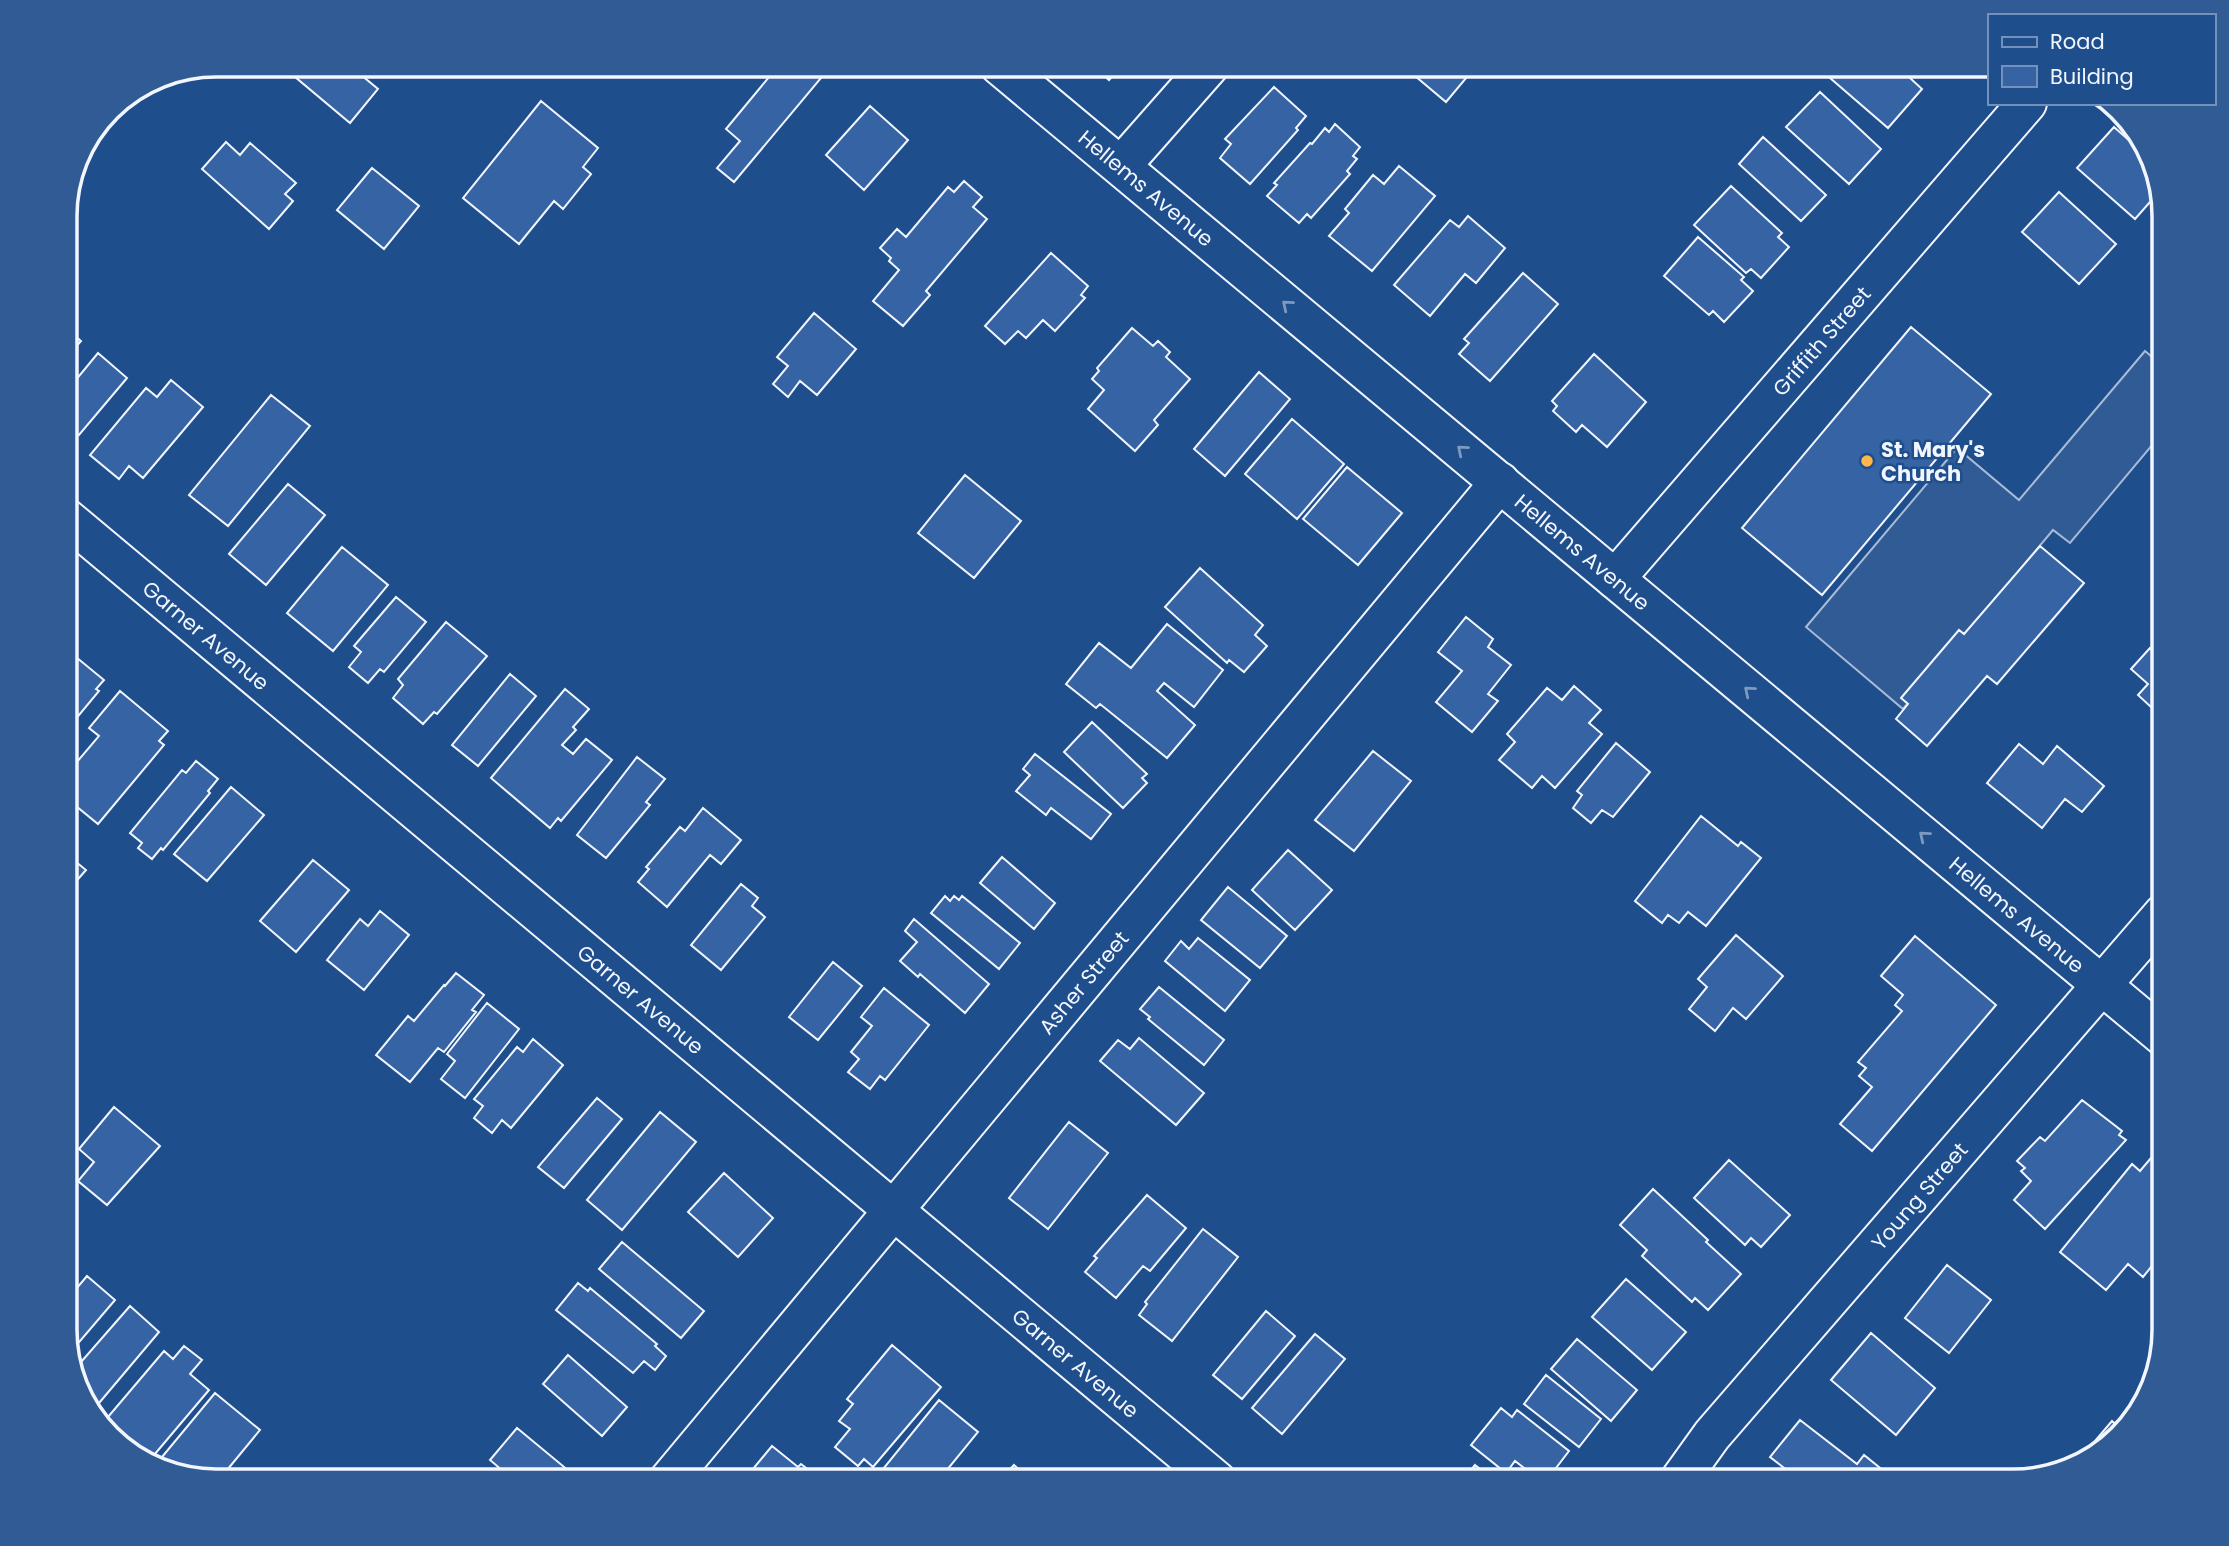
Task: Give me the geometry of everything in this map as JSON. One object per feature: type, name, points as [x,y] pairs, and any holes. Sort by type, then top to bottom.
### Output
[{"type":"street","name":"Hellems Avenue","points":[[1013,77],[2152,1027]]},
{"type":"street","points":[[1121,166],[1199,77]]},
{"type":"street","name":"Griffith Street","points":[[1615,579],[2024,105]]},
{"type":"street","name":"Asher Street","points":[[678,1469],[1500,482]]},
{"type":"street","name":"Garner Avenue","points":[[77,527],[1203,1469]]},
{"type":"street","name":"Young Street","points":[[1688,1469],[1712,1435],[2152,927]]},
{"type":"shaded area","points":[[2145,351],[2152,357],[2152,445],[2070,543],[2053,530],[1903,709],[1806,627],[1957,448],[2019,500]]},
{"type":"building","points":[[295,77],[364,77],[378,89],[350,123]]},
{"type":"building","points":[[769,77],[821,78],[734,182],[717,168],[740,141],[726,129]]},
{"type":"building","points":[[1416,77],[1467,77],[1446,102]]},
{"type":"building","points":[[1829,77],[1911,77],[1922,89],[1888,128]]},
{"type":"building","points":[[1274,87],[1306,116],[1296,128],[1298,130],[1250,184],[1220,158],[1231,144],[1225,139]]},
{"type":"building","points":[[1820,92],[1881,149],[1849,184],[1786,127]]},
{"type":"building","points":[[541,101],[598,148],[583,167],[591,174],[563,209],[554,201],[519,244],[463,198]]},
{"type":"building","points":[[870,106],[908,140],[864,190],[826,155]]},
{"type":"building","points":[[1335,124],[1360,147],[1353,156],[1357,159],[1347,171],[1350,174],[1311,218],[1307,214],[1299,223],[1267,196],[1277,185],[1274,183],[1310,143],[1312,144],[1325,128],[1329,132]]},
{"type":"building","points":[[2114,127],[2130,142],[2138,155],[2145,171],[2151,201],[2135,219],[2077,168]]},
{"type":"building","points":[[1763,137],[1826,195],[1801,221],[1739,164]]},
{"type":"building","points":[[226,142],[240,155],[250,143],[296,183],[285,194],[293,201],[269,229],[202,169]]},
{"type":"building","points":[[1399,166],[1435,196],[1372,271],[1329,236],[1349,213],[1345,209],[1373,175],[1384,184]]},
{"type":"building","points":[[372,168],[419,206],[384,249],[337,210]]},
{"type":"building","points":[[964,181],[982,197],[973,207],[987,219],[926,291],[930,295],[903,326],[873,301],[899,270],[880,248],[897,229],[906,237],[948,187],[954,192]]},
{"type":"building","points":[[1731,186],[1782,233],[1778,237],[1789,247],[1761,278],[1751,269],[1746,273],[1694,225]]},
{"type":"building","points":[[2059,192],[2116,244],[2079,284],[2022,232]]},
{"type":"building","points":[[1468,216],[1505,248],[1476,283],[1465,274],[1430,316],[1394,285],[1450,220],[1459,227]]},
{"type":"building","points":[[1698,237],[1744,277],[1741,280],[1753,291],[1724,322],[1713,311],[1709,315],[1664,276]]},
{"type":"building","points":[[1051,253],[1088,286],[1081,295],[1085,298],[1055,331],[1043,320],[1026,338],[1018,331],[1005,344],[985,326]]},
{"type":"building","points":[[1523,273],[1558,304],[1490,381],[1459,354],[1469,343],[1464,339]]},
{"type":"building","points":[[814,313],[856,349],[817,395],[800,381],[788,397],[773,384],[788,366],[777,357]]},
{"type":"building","name":"St. Mary's Church","points":[[1911,327],[1991,394],[1822,595],[1742,528]]},
{"type":"building","points":[[1132,328],[1153,346],[1158,341],[1170,352],[1166,357],[1190,379],[1154,420],[1158,425],[1135,451],[1088,409],[1104,390],[1092,379],[1099,371],[1097,368]]},
{"type":"building","points":[[98,353],[127,378],[79,435],[77,434],[77,378]]},
{"type":"building","points":[[1594,354],[1646,402],[1607,447],[1582,425],[1576,432],[1553,411],[1557,406],[1552,401]]},
{"type":"building","points":[[1259,372],[1290,399],[1225,476],[1194,449]]},
{"type":"building","points":[[171,380],[203,407],[143,478],[129,466],[119,479],[90,455],[146,388],[157,397]]},
{"type":"building","points":[[271,395],[310,426],[228,526],[189,495]]},
{"type":"building","points":[[1292,419],[1344,464],[1297,519],[1245,474]]},
{"type":"building","points":[[1347,467],[1402,513],[1358,565],[1303,519]]},
{"type":"building","points":[[965,475],[1021,521],[974,578],[918,533]]},
{"type":"building","points":[[288,484],[325,515],[266,585],[229,554]]},
{"type":"building","points":[[2040,546],[2084,583],[1997,684],[1987,676],[1927,746],[1896,719],[1908,704],[1901,698],[1959,630],[1964,634]]},
{"type":"building","points":[[342,547],[388,585],[333,651],[287,613]]},
{"type":"building","points":[[1200,568],[1263,625],[1255,635],[1267,646],[1244,672],[1229,660],[1227,663],[1165,607]]},
{"type":"building","points":[[396,597],[426,622],[384,672],[380,669],[368,683],[349,667],[361,652],[354,646]]},
{"type":"building","points":[[1466,617],[1493,639],[1488,647],[1511,665],[1488,694],[1498,701],[1472,732],[1436,702],[1462,671],[1438,652]]},
{"type":"building","points":[[446,622],[487,656],[437,714],[434,712],[423,724],[393,698],[403,685],[398,679]]},
{"type":"building","points":[[1167,624],[1223,670],[1194,707],[1164,683],[1157,691],[1195,725],[1167,758],[1100,704],[1096,708],[1066,684],[1099,643],[1131,668]]},
{"type":"building","points":[[2150,648],[2152,650],[2152,708],[2138,695],[2148,684],[2131,669]]},
{"type":"building","points":[[77,658],[104,680],[96,689],[99,691],[77,718]]},
{"type":"building","points":[[510,674],[536,696],[478,766],[452,745]]},
{"type":"building","points":[[1574,686],[1601,710],[1589,723],[1602,734],[1555,788],[1542,776],[1532,788],[1499,760],[1515,742],[1507,734],[1547,688],[1562,700]]},
{"type":"building","points":[[565,689],[589,709],[573,727],[576,730],[562,745],[573,754],[586,739],[612,760],[561,821],[558,818],[550,828],[491,778]]},
{"type":"building","points":[[120,691],[168,731],[159,741],[164,745],[98,824],[77,807],[77,762],[99,736],[89,728]]},
{"type":"building","points":[[1092,722],[1147,774],[1142,778],[1147,783],[1123,808],[1064,752]]},
{"type":"building","points":[[1616,743],[1650,772],[1613,817],[1602,810],[1591,823],[1573,808],[1582,795],[1577,791]]},
{"type":"building","points":[[2019,744],[2043,764],[2057,746],[2104,786],[2082,812],[2065,799],[2042,828],[1987,783]]},
{"type":"building","points":[[1373,751],[1411,781],[1354,851],[1315,820]]},
{"type":"building","points":[[1035,754],[1111,814],[1091,839],[1051,808],[1046,815],[1016,791],[1030,775],[1023,769]]},
{"type":"building","points":[[637,757],[665,779],[646,802],[650,805],[606,858],[577,835]]},
{"type":"building","points":[[196,761],[218,779],[208,791],[210,793],[163,850],[161,848],[152,859],[138,848],[142,843],[130,833],[182,770],[186,773]]},
{"type":"building","points":[[231,787],[264,815],[207,881],[174,854]]},
{"type":"building","points":[[703,808],[741,840],[721,864],[710,855],[667,907],[638,882],[649,869],[646,867],[680,827],[685,831]]},
{"type":"building","points":[[1701,816],[1738,846],[1741,842],[1761,858],[1706,926],[1688,912],[1679,923],[1668,915],[1662,923],[1635,901]]},
{"type":"building","points":[[1288,850],[1332,890],[1295,930],[1252,890]]},
{"type":"building","points":[[1002,857],[1055,903],[1034,929],[980,883]]},
{"type":"building","points":[[313,860],[349,890],[296,952],[260,921]]},
{"type":"building","points":[[77,863],[86,870],[77,880]]},
{"type":"building","points":[[741,884],[758,898],[752,906],[765,917],[721,970],[691,945]]},
{"type":"building","points":[[1228,887],[1287,936],[1260,968],[1201,920]]},
{"type":"building","points":[[945,896],[950,901],[954,896],[959,900],[962,896],[1020,943],[999,969],[931,913]]},
{"type":"building","points":[[380,911],[409,935],[364,990],[327,960],[360,919],[368,926]]},
{"type":"building","points":[[914,919],[989,984],[965,1013],[920,974],[918,977],[900,961],[917,942],[905,931]]},
{"type":"building","points":[[1736,935],[1783,976],[1746,1019],[1733,1008],[1715,1031],[1689,1009],[1707,987],[1698,979]]},
{"type":"building","points":[[1915,936],[1996,1005],[1872,1151],[1840,1124],[1872,1087],[1859,1076],[1866,1068],[1858,1062],[1902,1011],[1895,1005],[1903,995],[1881,976]]},
{"type":"building","points":[[1198,938],[1250,980],[1225,1011],[1165,961],[1181,941],[1189,949]]},
{"type":"building","points":[[833,962],[862,986],[818,1040],[789,1017]]},
{"type":"building","points":[[456,973],[484,995],[472,1010],[476,1012],[444,1052],[438,1048],[410,1082],[376,1055],[408,1016],[414,1021]]},
{"type":"building","points":[[1159,987],[1224,1040],[1204,1065],[1148,1019],[1150,1017],[1140,1009]]},
{"type":"building","points":[[884,988],[929,1025],[885,1080],[880,1076],[870,1089],[848,1072],[859,1059],[851,1052],[872,1026],[861,1017]]},
{"type":"building","points":[[487,1003],[519,1029],[465,1098],[441,1079],[455,1061],[447,1054]]},
{"type":"building","points":[[1139,1038],[1204,1093],[1176,1125],[1100,1061],[1118,1040],[1130,1049]]},
{"type":"building","points":[[533,1039],[563,1065],[511,1128],[502,1120],[492,1133],[474,1118],[483,1106],[474,1099],[517,1047],[523,1052]]},
{"type":"building","points":[[597,1098],[622,1119],[564,1188],[538,1167]]},
{"type":"building","points":[[2082,1100],[2122,1131],[2119,1135],[2126,1140],[2045,1229],[2014,1200],[2031,1181],[2021,1171],[2025,1168],[2017,1161],[2040,1137],[2045,1141]]},
{"type":"building","points":[[114,1107],[160,1146],[107,1205],[78,1181],[94,1162],[79,1149]]},
{"type":"building","points":[[660,1112],[696,1142],[622,1230],[587,1200]]},
{"type":"building","points":[[1069,1122],[1108,1153],[1048,1229],[1009,1198]]},
{"type":"building","points":[[2152,1159],[2152,1266],[2143,1277],[2128,1264],[2106,1290],[2060,1252],[2132,1164],[2140,1171]]},
{"type":"building","points":[[1729,1160],[1790,1215],[1761,1247],[1751,1238],[1745,1245],[1694,1198]]},
{"type":"building","points":[[724,1173],[773,1218],[738,1257],[688,1212]]},
{"type":"building","points":[[1653,1189],[1741,1274],[1708,1310],[1695,1298],[1692,1302],[1642,1256],[1647,1250],[1620,1225]]},
{"type":"building","points":[[1147,1195],[1186,1228],[1150,1271],[1143,1266],[1116,1298],[1085,1272],[1097,1258],[1094,1256]]},
{"type":"building","points":[[1203,1229],[1238,1257],[1172,1341],[1139,1315],[1147,1304],[1145,1302]]},
{"type":"building","points":[[622,1242],[704,1311],[681,1338],[599,1269]]},
{"type":"building","points":[[1947,1265],[1991,1300],[1949,1353],[1905,1318]]},
{"type":"building","points":[[87,1276],[115,1300],[78,1344],[77,1339],[77,1288]]},
{"type":"building","points":[[1626,1279],[1686,1332],[1652,1370],[1592,1317]]},
{"type":"building","points":[[578,1283],[588,1291],[590,1288],[657,1344],[655,1346],[666,1356],[655,1370],[644,1361],[633,1373],[556,1310]]},
{"type":"building","points":[[130,1306],[159,1332],[98,1404],[84,1375],[81,1362]]},
{"type":"building","points":[[1266,1311],[1295,1336],[1242,1399],[1213,1375]]},
{"type":"building","points":[[1871,1333],[1935,1388],[1896,1435],[1831,1380]]},
{"type":"building","points":[[1315,1334],[1345,1359],[1282,1434],[1252,1408]]},
{"type":"building","points":[[1577,1339],[1637,1390],[1611,1421],[1551,1369]]},
{"type":"building","points":[[892,1345],[941,1387],[873,1467],[864,1459],[858,1466],[835,1447],[850,1429],[839,1421],[853,1404],[847,1399]]},
{"type":"building","points":[[184,1346],[202,1360],[190,1374],[209,1390],[154,1455],[124,1434],[108,1417],[164,1351],[173,1359]]},
{"type":"building","points":[[568,1355],[627,1407],[602,1436],[543,1384]]},
{"type":"building","points":[[1546,1375],[1601,1419],[1579,1447],[1524,1404]]},
{"type":"building","points":[[215,1393],[260,1430],[228,1469],[189,1466],[161,1458]]},
{"type":"building","points":[[939,1400],[978,1432],[948,1469],[883,1469]]},
{"type":"building","points":[[1501,1408],[1512,1417],[1517,1410],[1569,1451],[1555,1469],[1525,1469],[1515,1461],[1509,1469],[1501,1469],[1471,1445]]},
{"type":"building","points":[[1800,1420],[1857,1464],[1864,1455],[1881,1469],[1786,1469],[1770,1457]]},
{"type":"building","points":[[2112,1421],[2115,1424],[2105,1434],[2095,1441]]},
{"type":"building","points":[[517,1428],[567,1469],[501,1469],[490,1460]]},
{"type":"building","points":[[772,1446],[798,1467],[801,1464],[807,1469],[753,1469]]},
{"type":"place","name":"St. Mary's Church","points":[[1867,461]]}]
